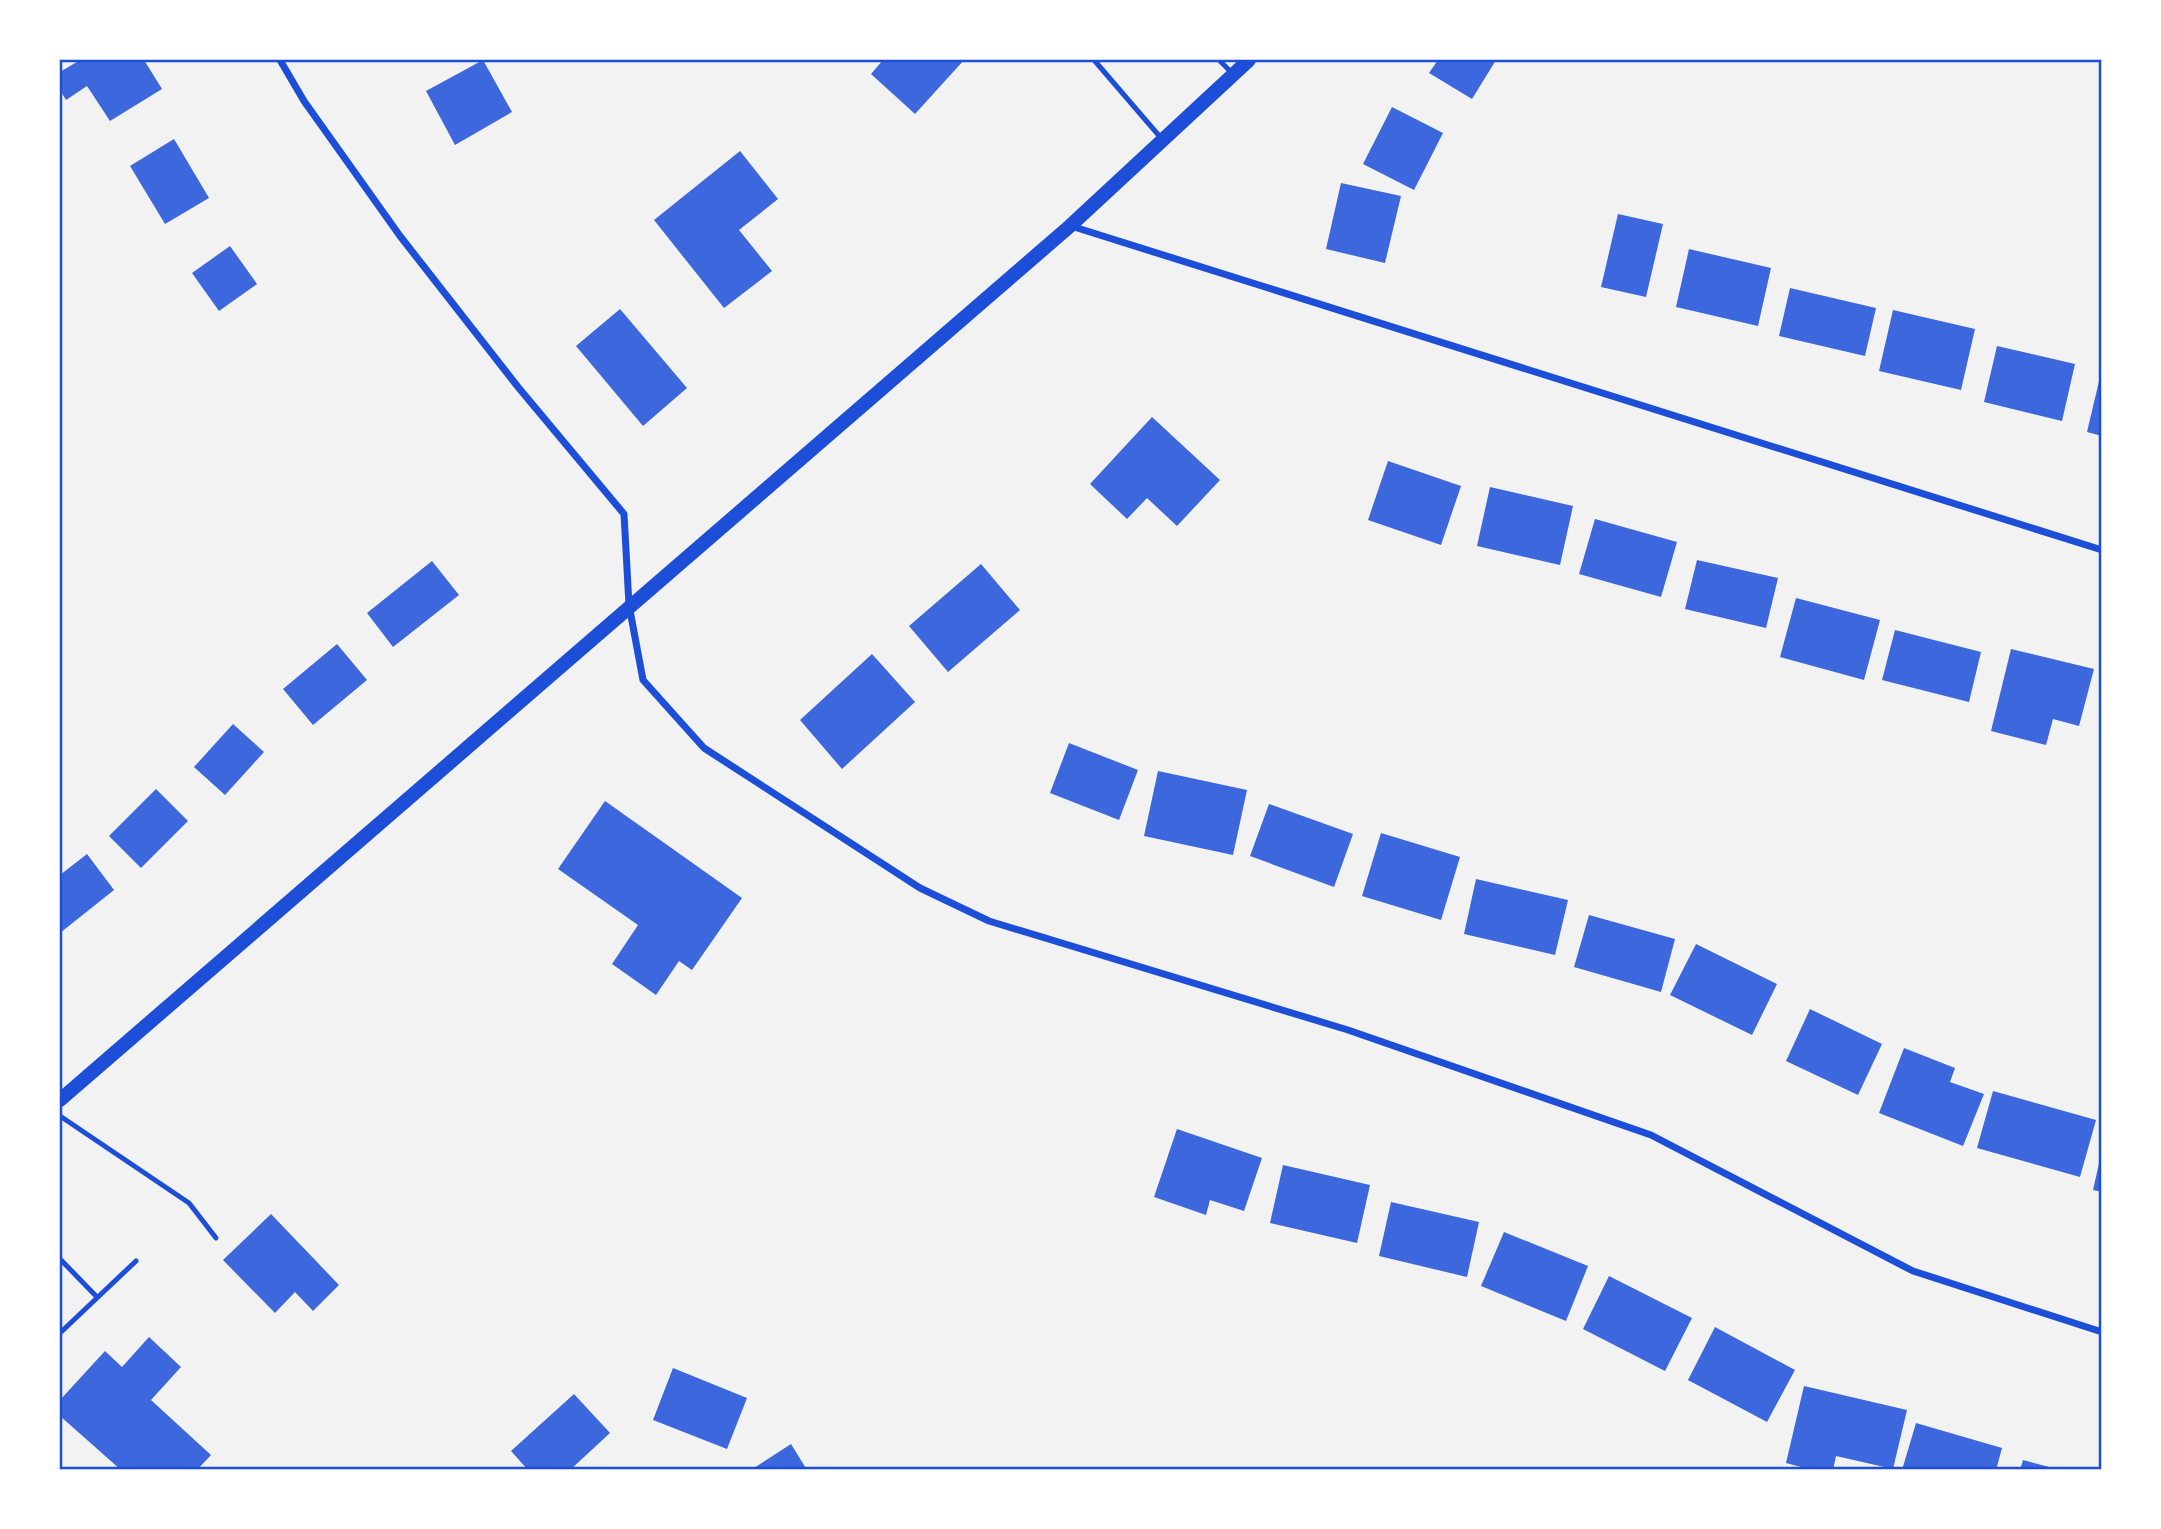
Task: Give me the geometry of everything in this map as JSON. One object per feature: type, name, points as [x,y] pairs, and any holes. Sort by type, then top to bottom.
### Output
[{"type":"main road","points":[[60,1100],[1070,226],[1249,60]]},
{"type":"street","points":[[280,60],[304,102],[400,236],[518,387],[624,514],[629,605],[643,680],[705,748],[919,888],[989,921],[1348,1031],[1651,1135],[1913,1271],[2102,1332]]},
{"type":"street","points":[[1070,226],[2102,550]]},
{"type":"lane","points":[[1094,60],[1163,140]]},
{"type":"lane","points":[[1219,60],[1233,74]]},
{"type":"lane","points":[[60,1116],[189,1203],[216,1238]]},
{"type":"lane","points":[[60,1259],[96,1296]]},
{"type":"lane","points":[[60,1333],[96,1296],[136,1261]]},
{"type":"building","points":[[80,60],[144,60],[162,89],[110,121],[87,86],[66,100],[60,90],[60,72]]},
{"type":"building","points":[[483,60],[512,112],[455,145],[426,91]]},
{"type":"building","points":[[883,60],[964,60],[915,114],[871,74]]},
{"type":"building","points":[[1438,60],[1496,60],[1472,99],[1429,73]]},
{"type":"building","points":[[1392,107],[1443,133],[1414,190],[1363,164]]},
{"type":"building","points":[[174,139],[209,198],[165,224],[130,166]]},
{"type":"building","points":[[740,151],[778,199],[739,230],[772,271],[724,308],[654,220]]},
{"type":"building","points":[[1341,183],[1401,196],[1385,263],[1326,249]]},
{"type":"building","points":[[1618,214],[1663,224],[1646,297],[1601,287]]},
{"type":"building","points":[[230,246],[257,284],[219,311],[192,273]]},
{"type":"building","points":[[1689,249],[1771,268],[1758,326],[1676,307]]},
{"type":"building","points":[[1790,288],[1876,308],[1865,356],[1779,336]]},
{"type":"building","points":[[620,309],[687,388],[643,426],[576,346]]},
{"type":"building","points":[[1893,310],[1975,329],[1961,390],[1879,371]]},
{"type":"building","points":[[1997,346],[2075,364],[2062,421],[1984,402]]},
{"type":"building","points":[[2100,377],[2102,378],[2102,436],[2087,432]]},
{"type":"building","points":[[1152,417],[1220,480],[1177,526],[1147,498],[1127,519],[1090,484]]},
{"type":"building","points":[[1388,461],[1461,486],[1441,545],[1368,520]]},
{"type":"building","points":[[1490,487],[1573,506],[1560,565],[1477,546]]},
{"type":"building","points":[[1595,519],[1677,542],[1661,597],[1579,574]]},
{"type":"building","points":[[1697,560],[1778,578],[1766,628],[1685,609]]},
{"type":"building","points":[[432,561],[459,595],[393,647],[367,613]]},
{"type":"building","points":[[981,564],[1020,610],[948,672],[909,626]]},
{"type":"building","points":[[1796,598],[1880,620],[1864,680],[1780,657]]},
{"type":"building","points":[[1895,630],[1981,652],[1969,702],[1882,680]]},
{"type":"building","points":[[337,644],[367,680],[313,725],[283,689]]},
{"type":"building","points":[[2011,649],[2094,669],[2079,726],[2053,719],[2046,745],[1991,731]]},
{"type":"building","points":[[872,654],[915,702],[842,769],[800,720]]},
{"type":"building","points":[[233,724],[264,752],[225,795],[194,767]]},
{"type":"building","points":[[1069,743],[1138,770],[1119,820],[1050,793]]},
{"type":"building","points":[[1158,771],[1247,790],[1233,855],[1144,836]]},
{"type":"building","points":[[156,789],[188,821],[141,868],[109,836]]},
{"type":"building","points":[[605,801],[742,898],[692,970],[679,961],[656,995],[612,964],[638,925],[558,869]]},
{"type":"building","points":[[1269,804],[1353,834],[1334,887],[1250,856]]},
{"type":"building","points":[[1381,833],[1460,857],[1441,920],[1362,896]]},
{"type":"building","points":[[87,854],[114,890],[60,933],[60,875]]},
{"type":"building","points":[[1476,879],[1568,900],[1555,955],[1464,934]]},
{"type":"building","points":[[1589,915],[1675,939],[1661,992],[1574,967]]},
{"type":"building","points":[[1696,944],[1777,984],[1752,1035],[1670,995]]},
{"type":"building","points":[[1810,1009],[1882,1044],[1858,1095],[1786,1061]]},
{"type":"building","points":[[1904,1048],[1955,1068],[1950,1082],[1984,1094],[1963,1146],[1879,1113]]},
{"type":"building","points":[[1993,1091],[2096,1120],[2080,1177],[1977,1148]]},
{"type":"building","points":[[1177,1129],[1262,1158],[1244,1211],[1210,1200],[1206,1215],[1154,1197]]},
{"type":"building","points":[[2102,1159],[2102,1192],[2093,1190]]},
{"type":"building","points":[[1283,1165],[1370,1185],[1357,1243],[1270,1223]]},
{"type":"building","points":[[1391,1202],[1479,1222],[1467,1277],[1379,1256]]},
{"type":"building","points":[[271,1214],[339,1285],[313,1311],[295,1292],[275,1313],[223,1260]]},
{"type":"building","points":[[1504,1232],[1588,1266],[1566,1321],[1481,1286]]},
{"type":"building","points":[[1609,1276],[1692,1318],[1665,1371],[1583,1329]]},
{"type":"building","points":[[1715,1327],[1795,1370],[1767,1422],[1688,1380]]},
{"type":"building","points":[[149,1337],[181,1367],[151,1400],[211,1455],[197,1470],[121,1470],[60,1416],[60,1400],[105,1351],[122,1367]]},
{"type":"building","points":[[673,1368],[747,1398],[727,1449],[653,1420]]},
{"type":"building","points":[[1804,1386],[1907,1410],[1893,1469],[1836,1456],[1833,1470],[1812,1470],[1786,1463]]},
{"type":"building","points":[[574,1394],[610,1433],[570,1470],[528,1470],[511,1451]]},
{"type":"building","points":[[1916,1423],[2002,1448],[1996,1470],[1902,1470]]},
{"type":"building","points":[[791,1444],[807,1470],[751,1470]]},
{"type":"building","points":[[2023,1460],[2057,1469],[2057,1470],[2020,1470]]}]
